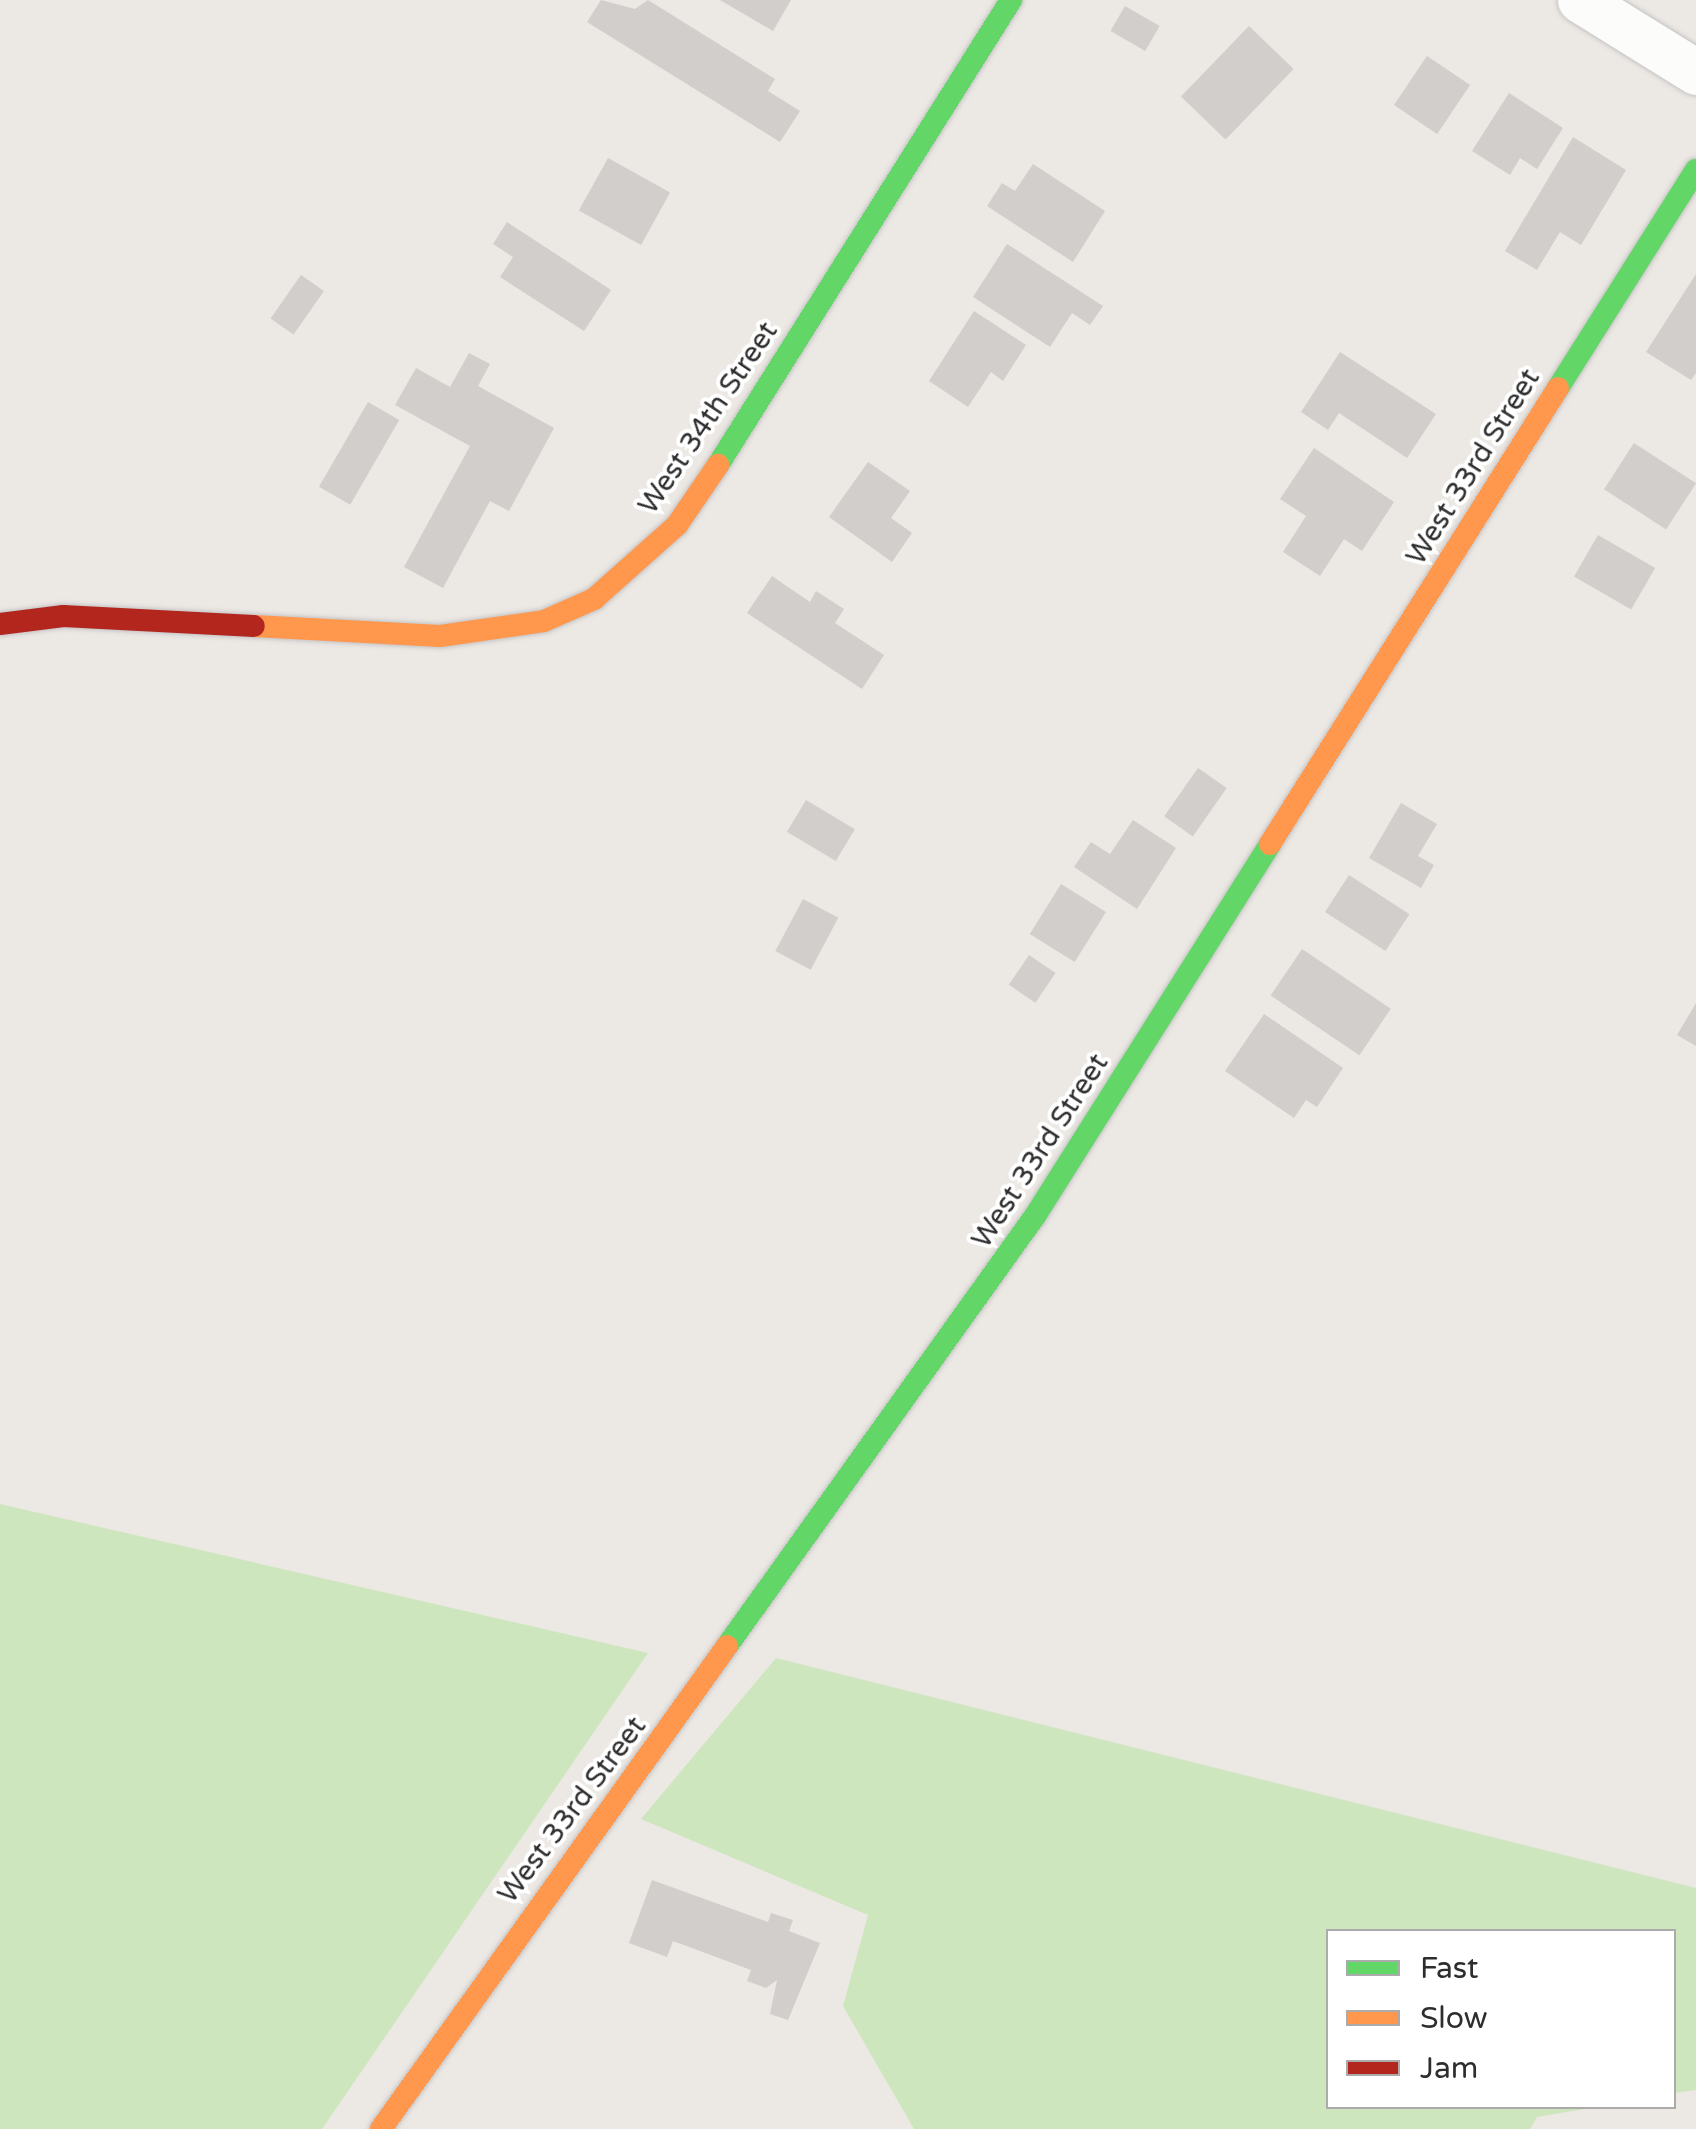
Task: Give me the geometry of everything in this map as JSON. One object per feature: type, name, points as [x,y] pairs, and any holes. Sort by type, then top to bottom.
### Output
[{"type":"street","name":"West 34th Street","points":[[0,624],[63,616],[440,636],[544,622],[594,599],[677,525],[718,467],[1011,0]]},
{"type":"street","points":[[1580,0],[1696,72]]},
{"type":"street","name":"West 33rd Street","points":[[381,2129],[1035,1216],[1696,170]]},
{"type":"green space","points":[[0,1504],[648,1653],[322,2129],[0,2129]]},
{"type":"green space","points":[[776,1658],[1696,1888],[1696,2090],[1676,2093],[1676,1929],[1326,1929],[1326,2109],[1584,2109],[1537,2117],[1530,2129],[914,2129],[843,2006],[868,1915],[641,1819]]},
{"type":"building","points":[[601,0],[635,9],[648,0],[775,79],[768,91],[800,111],[780,142],[587,22]]},
{"type":"building","points":[[720,0],[791,0],[773,31]]},
{"type":"building","points":[[1125,6],[1160,26],[1145,51],[1110,31]]},
{"type":"building","points":[[1249,26],[1294,69],[1226,140],[1181,96]]},
{"type":"building","points":[[1427,56],[1470,85],[1437,134],[1394,105]]},
{"type":"building","points":[[1509,93],[1563,128],[1537,169],[1520,158],[1510,175],[1472,151]]},
{"type":"building","points":[[1573,137],[1626,170],[1581,245],[1560,232],[1537,270],[1505,251]]},
{"type":"building","points":[[608,158],[670,192],[641,245],[579,210]]},
{"type":"building","points":[[1033,164],[1105,211],[1073,262],[987,206],[1002,183],[1015,191]]},
{"type":"building","points":[[507,222],[611,290],[584,331],[500,277],[513,257],[493,244]]},
{"type":"building","points":[[1007,244],[1103,306],[1090,325],[1072,313],[1050,347],[973,297]]},
{"type":"building","points":[[1696,274],[1696,373],[1691,380],[1646,352]]},
{"type":"building","points":[[301,275],[324,291],[294,334],[271,318]]},
{"type":"building","points":[[974,311],[1026,345],[1003,381],[991,372],[968,407],[929,381]]},
{"type":"building","points":[[1340,352],[1436,414],[1407,458],[1339,413],[1328,430],[1301,412]]},
{"type":"building","points":[[469,353],[490,364],[478,386],[554,428],[509,511],[490,501],[443,588],[404,567],[470,446],[395,405],[416,368],[450,387]]},
{"type":"building","points":[[368,402],[399,420],[350,505],[319,487]]},
{"type":"building","points":[[1634,443],[1696,483],[1666,529],[1604,489]]},
{"type":"building","points":[[1314,448],[1394,502],[1362,551],[1344,539],[1320,576],[1283,552],[1306,516],[1280,499]]},
{"type":"building","points":[[868,462],[910,491],[891,518],[912,533],[892,562],[829,517]]},
{"type":"building","points":[[1598,535],[1655,568],[1631,610],[1574,577]]},
{"type":"building","points":[[772,576],[810,602],[816,591],[844,609],[835,623],[884,655],[862,689],[747,613]]},
{"type":"building","points":[[1198,768],[1227,788],[1193,836],[1164,816]]},
{"type":"building","points":[[806,800],[855,829],[836,861],[787,832]]},
{"type":"building","points":[[1401,803],[1437,824],[1418,856],[1434,865],[1421,888],[1369,858]]},
{"type":"building","points":[[1133,820],[1176,848],[1137,909],[1074,867],[1091,842],[1110,854]]},
{"type":"building","points":[[1349,875],[1409,914],[1385,951],[1325,912]]},
{"type":"building","points":[[1061,884],[1106,912],[1075,962],[1030,934]]},
{"type":"building","points":[[803,899],[838,918],[811,970],[775,951]]},
{"type":"building","points":[[1302,949],[1391,1009],[1359,1055],[1271,995]]},
{"type":"building","points":[[1029,955],[1056,973],[1035,1003],[1009,985]]},
{"type":"building","points":[[1696,1003],[1696,1046],[1677,1035]]},
{"type":"building","points":[[1264,1014],[1343,1068],[1317,1107],[1306,1100],[1294,1118],[1225,1071]]},
{"type":"building","points":[[652,1880],[768,1922],[771,1913],[793,1920],[789,1931],[820,1943],[788,2020],[770,2014],[777,1980],[766,1988],[747,1981],[751,1970],[673,1941],[667,1957],[629,1943]]},
{"type":"traffic: fast","points":[[718,465],[1011,0]]},
{"type":"traffic: fast","points":[[1558,388],[1696,170]]},
{"type":"traffic: fast","points":[[727,1646],[1035,1216],[1270,844]]},
{"type":"traffic: slow","points":[[1270,844],[1558,388]]},
{"type":"traffic: slow","points":[[254,626],[440,636],[544,621],[594,599],[677,525],[718,465]]},
{"type":"traffic: slow","points":[[381,2129],[727,1646]]},
{"type":"traffic: jam","points":[[0,624],[63,616],[254,626]]}]
